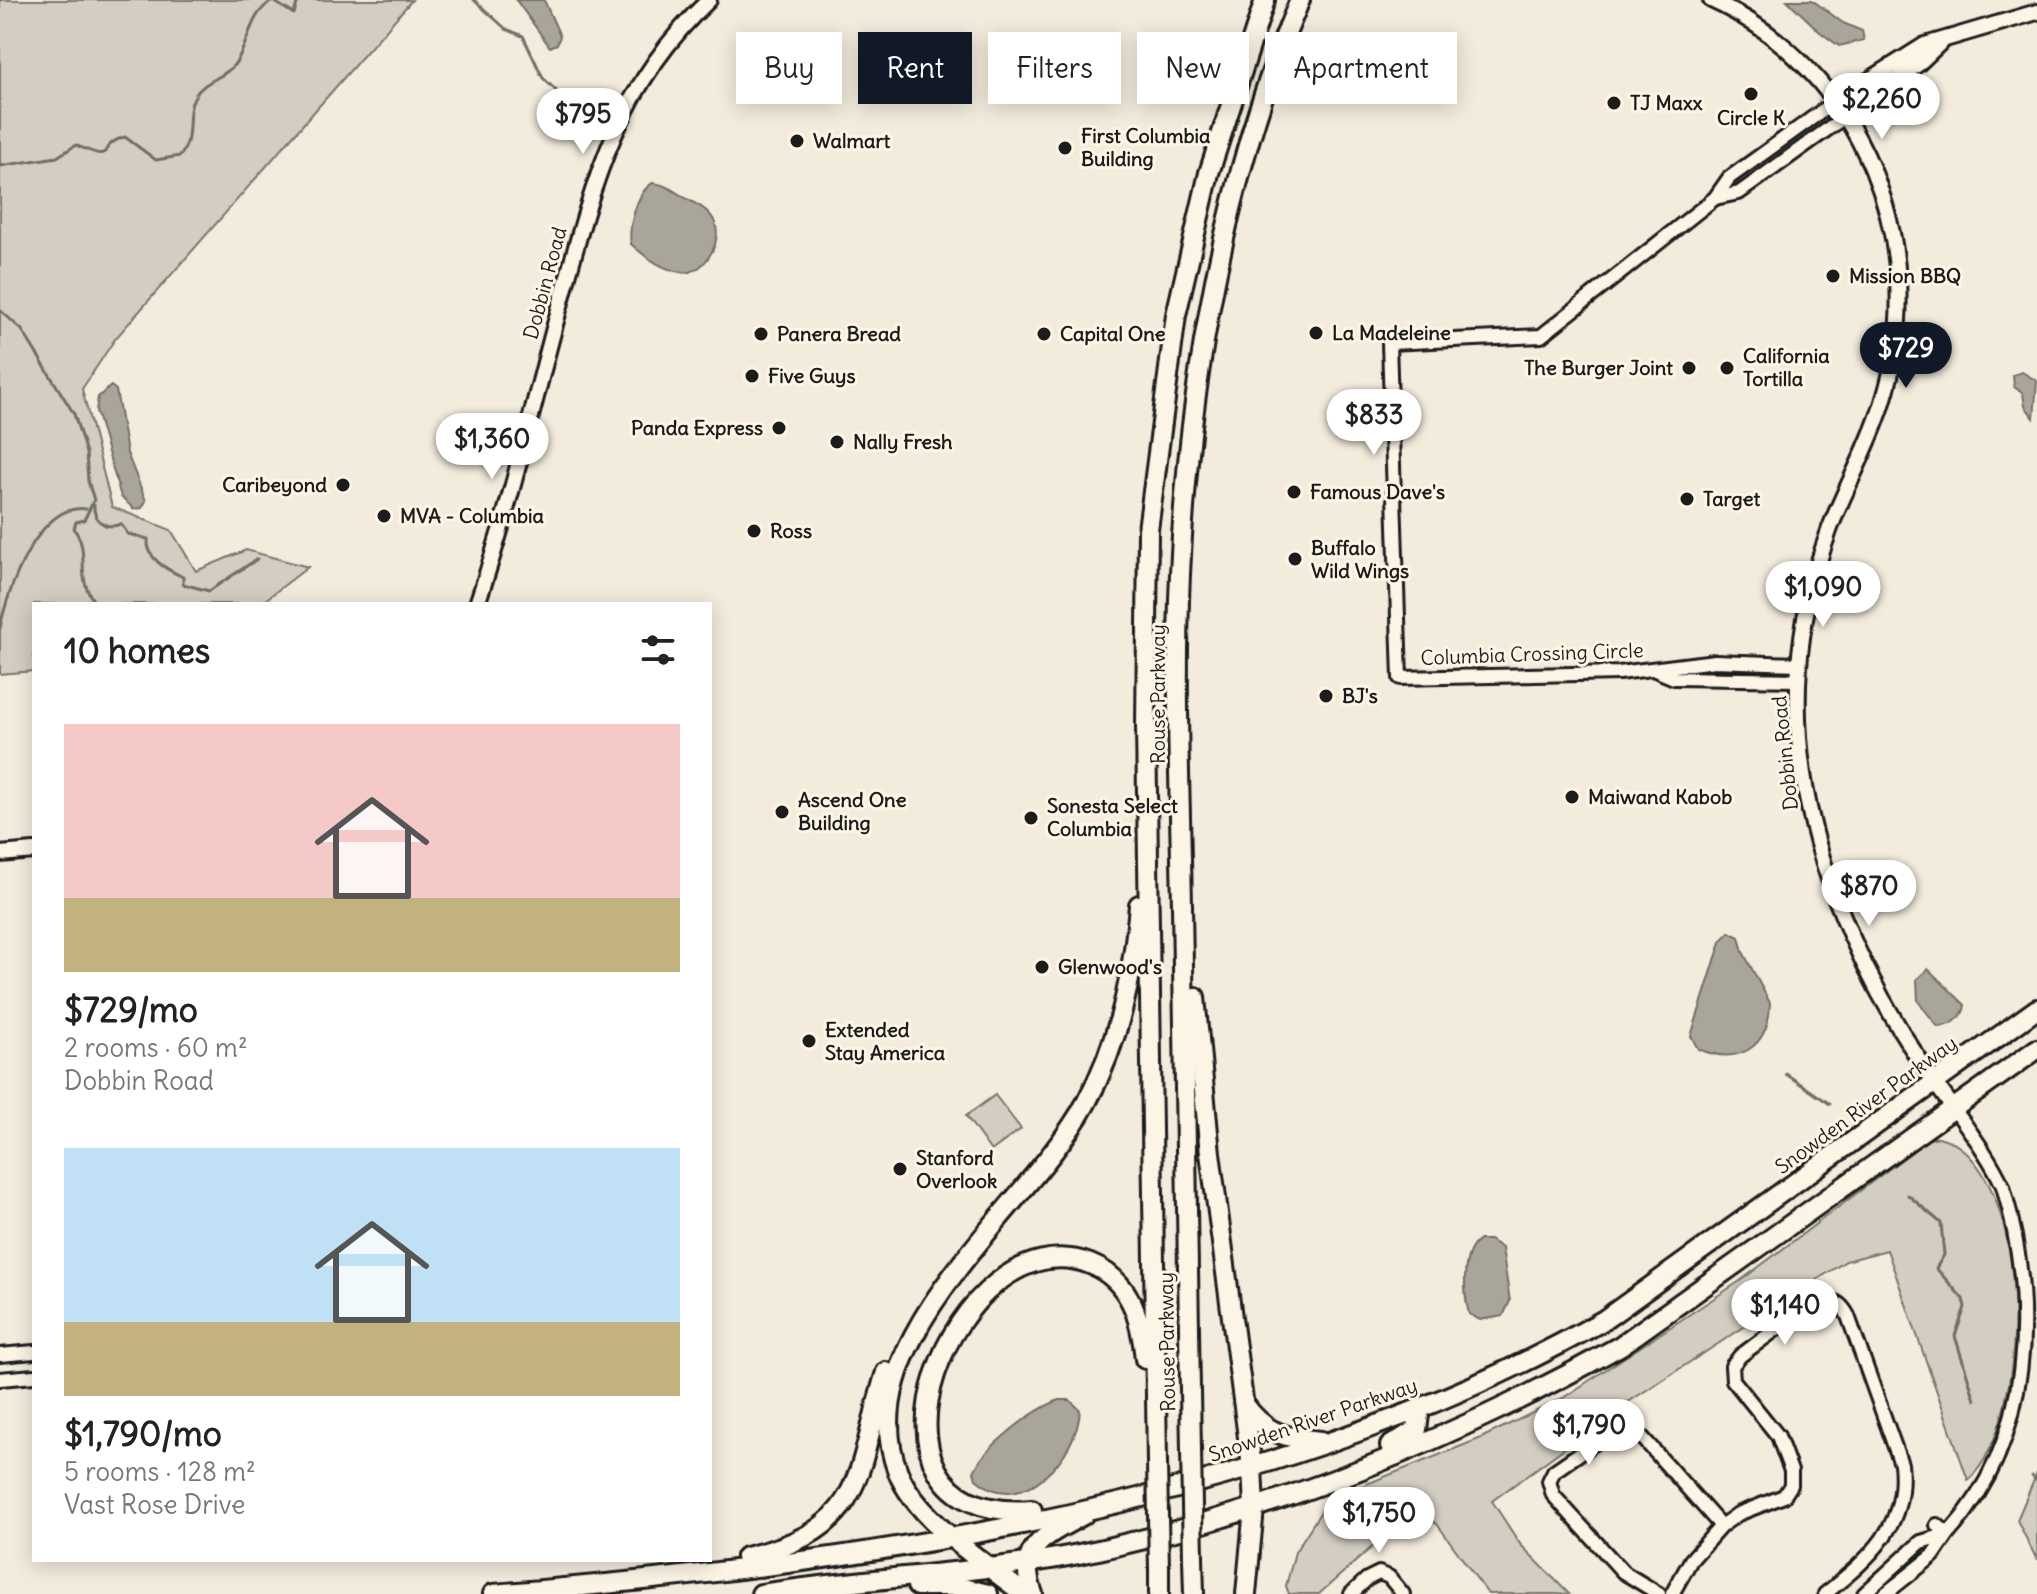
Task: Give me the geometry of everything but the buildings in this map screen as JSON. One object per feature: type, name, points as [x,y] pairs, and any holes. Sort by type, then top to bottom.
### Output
[{"type":"main road","points":[[1176,315],[1215,117],[1251,0]]},
{"type":"main road","name":"Rouse Parkway","points":[[1159,1594],[1147,806],[1148,530],[1161,407],[1176,315],[1212,160],[1265,0]]},
{"type":"main road","name":"Rouse Parkway","points":[[1194,1594],[1181,828],[1180,579],[1196,394],[1240,181],[1300,0]]},
{"type":"main road","points":[[1292,19],[1307,0]]},
{"type":"main road","points":[[1024,1594],[922,1510],[899,1474],[891,1451],[891,1407],[896,1382],[911,1341],[978,1246],[1066,1136],[1087,1102],[1109,1051],[1131,974],[1147,806]]},
{"type":"main road","points":[[1181,828],[1202,1085],[1252,1467],[1254,1508],[1246,1594]]},
{"type":"main road","name":"Snowden River Parkway","points":[[493,1594],[653,1577],[953,1536],[1099,1506],[1252,1467],[1420,1408],[1549,1351],[1604,1320],[2037,1009]]},
{"type":"main road","points":[[761,1594],[1026,1563],[1103,1549],[1254,1508],[1465,1425],[1620,1346],[2037,1049]]},
{"type":"main road","points":[[653,1577],[794,1543],[829,1521],[852,1492],[861,1474],[884,1379],[901,1335],[930,1287],[946,1269],[978,1246]]},
{"type":"main road","points":[[1099,1506],[1014,1512],[988,1509],[953,1490],[942,1479],[928,1452],[927,1402],[942,1358],[966,1317],[1005,1276],[1027,1263],[1064,1258],[1093,1265],[1125,1292],[1134,1304],[1141,1330],[1157,1462]]},
{"type":"main road","points":[[1243,1401],[1255,1420],[1278,1435],[1331,1441]]},
{"type":"main road","points":[[1291,1495],[1406,1439],[1417,1429],[1420,1408]]},
{"type":"main road","points":[[1033,1594],[1026,1563],[1044,1538],[1099,1506]]},
{"type":"main road","points":[[850,1594],[939,1585],[988,1594]]},
{"type":"street","name":"Dobbin Road","points":[[478,602],[591,190],[605,152],[642,79],[682,27],[709,0]]},
{"type":"street","name":"Dobbin Road","points":[[1711,0],[1771,36],[1798,59],[1836,101],[1871,161],[1891,222],[1900,284],[1898,329],[1883,403],[1816,572],[1799,664],[1803,772],[1830,879],[1866,968],[1954,1109]]},
{"type":"street","points":[[1836,101],[1904,55],[1979,26],[2037,12]]},
{"type":"street","points":[[1846,116],[1918,64],[1941,42]]},
{"type":"street","name":"Columbia Crossing Circle","points":[[1799,664],[1715,661],[1677,663],[1655,670],[1400,678],[1389,343],[1541,336],[1715,198],[1729,178],[1836,101]]},
{"type":"street","name":"Columbia Crossing Circle","points":[[1715,198],[1739,193],[1846,116]]},
{"type":"street","name":"Columbia Crossing Circle","points":[[1655,670],[1674,678],[1798,680]]},
{"type":"street","points":[[0,854],[32,851]]},
{"type":"street","points":[[1885,1594],[1933,1556],[1977,1501],[2004,1454],[2033,1370],[2031,1288],[2013,1211],[1995,1169],[1954,1109]]},
{"type":"street","points":[[1672,1594],[1691,1560],[1721,1526],[1738,1514],[1784,1496],[1792,1478],[1778,1436],[1733,1380],[1732,1366],[1740,1356],[1824,1301],[1836,1302],[1848,1316],[1901,1464],[1903,1483],[1898,1512],[1885,1540],[1825,1594]]},
{"type":"street","points":[[0,1355],[32,1352]]},
{"type":"street","points":[[0,1379],[32,1376]]},
{"type":"street","points":[[1659,1594],[1623,1572],[1553,1495],[1549,1481],[1554,1471],[1618,1427],[1630,1428],[1641,1436],[1721,1526]]},
{"type":"street","points":[[1937,1525],[1948,1534]]},
{"type":"street","points":[[1864,1594],[1921,1542],[1948,1534]]},
{"type":"street","points":[[1888,1570],[1900,1584]]},
{"type":"street","points":[[1351,1594],[1379,1573],[1389,1577],[1403,1594]]},
{"type":"shaded area","points":[[0,0],[412,0],[115,339],[82,389],[112,507],[171,530],[196,571],[246,550],[308,567],[263,602],[32,602],[32,671],[0,674]]},
{"type":"shaded area","points":[[516,0],[544,0],[560,36],[557,44],[550,47]]},
{"type":"shaded area","points":[[1787,0],[1812,0],[1843,23],[1862,31],[1864,40],[1839,46]]},
{"type":"shaded area","points":[[653,183],[704,209],[713,219],[717,231],[714,248],[696,269],[680,272],[667,268],[631,244],[635,210],[642,194]]},
{"type":"shaded area","points":[[2022,372],[2037,381],[2034,418],[2025,406],[2023,393],[2014,387],[2013,375]]},
{"type":"shaded area","points":[[111,386],[116,390],[127,453],[146,501],[142,508],[134,509],[121,497],[96,411],[98,397]]},
{"type":"shaded area","points":[[1729,932],[1739,937],[1743,952],[1770,1003],[1768,1019],[1758,1042],[1749,1049],[1739,1054],[1713,1054],[1698,1049],[1691,1036],[1721,942]]},
{"type":"shaded area","points":[[1928,969],[1965,1005],[1959,1017],[1947,1025],[1938,1027],[1918,1001],[1917,979]]},
{"type":"shaded area","points":[[995,1095],[1021,1129],[991,1151],[966,1116]]},
{"type":"shaded area","points":[[1939,1137],[1970,1157],[1993,1193],[2007,1241],[2014,1296],[2013,1352],[2005,1405],[1990,1449],[1968,1480],[1887,1250],[1846,1261],[1619,1408],[1492,1501],[1520,1544],[1569,1594],[1488,1594],[1437,1524],[1419,1514],[1404,1530],[1389,1532],[1319,1594],[1289,1594],[1286,1586],[1295,1552],[1329,1499],[1479,1439],[1563,1398],[1740,1281],[1929,1139]]},
{"type":"shaded area","points":[[1480,1240],[1490,1240],[1502,1248],[1510,1301],[1503,1316],[1480,1320],[1469,1314],[1465,1285],[1469,1254]]},
{"type":"shaded area","points":[[1060,1400],[1070,1400],[1080,1410],[1077,1428],[1069,1446],[1044,1477],[1029,1487],[1011,1492],[994,1490],[976,1479],[974,1472],[979,1462],[999,1441],[1037,1411]]},
{"type":"shaded area","points":[[2037,1473],[2037,1560],[2017,1520]]},
{"type":"waterway","points":[[0,166],[57,157],[76,145],[102,153],[110,144],[125,137],[156,160],[180,156],[187,142],[195,96],[234,65],[254,21],[265,6],[273,1],[294,14],[298,0]]},
{"type":"waterway","points":[[474,0],[506,29],[523,36],[543,78],[570,104]]},
{"type":"waterway","points":[[0,310],[22,330],[74,414],[86,453],[88,481],[94,500],[84,520],[76,522],[74,529],[82,547],[85,584],[95,602]]},
{"type":"waterway","points":[[94,505],[96,516],[102,523],[110,526],[121,524],[128,534],[148,539],[154,558],[183,577],[183,584],[209,591],[257,559]]},
{"type":"waterway","points":[[0,628],[18,573],[40,534],[53,520],[69,511],[86,509]]},
{"type":"waterway","points":[[1786,1074],[1830,1104]]},
{"type":"waterway","points":[[1908,1195],[1941,1223],[1944,1255],[1936,1268],[1963,1299],[1965,1307],[1955,1336],[1975,1400]]},
{"type":"waterway","points":[[2032,1476],[2037,1481]]},
{"type":"place","name":"Circle K","points":[[1751,94]]},
{"type":"place","name":"TJ Maxx","points":[[1614,103]]},
{"type":"place","name":"Walmart","points":[[797,141]]},
{"type":"place","name":"First Columbia Building","points":[[1065,148]]},
{"type":"place","name":"Mission BBQ","points":[[1833,276]]},
{"type":"place","name":"La Madeleine","points":[[1316,333]]},
{"type":"place","name":"Panera Bread","points":[[761,334]]},
{"type":"place","name":"Capital One","points":[[1044,334]]},
{"type":"place","name":"The Burger Joint","points":[[1689,368]]},
{"type":"place","name":"California Tortilla","points":[[1727,368]]},
{"type":"place","name":"Five Guys","points":[[752,376]]},
{"type":"place","name":"Panda Express","points":[[779,428]]},
{"type":"place","name":"Nally Fresh","points":[[837,442]]},
{"type":"place","name":"Caribeyond","points":[[343,485]]},
{"type":"place","name":"Famous Dave's","points":[[1294,492]]},
{"type":"place","name":"Target","points":[[1687,499]]},
{"type":"place","name":"MVA - Columbia","points":[[384,516]]},
{"type":"place","name":"Ross","points":[[754,531]]},
{"type":"place","name":"Buffalo Wild Wings","points":[[1295,559]]},
{"type":"place","name":"BJ's","points":[[1326,696]]},
{"type":"place","name":"Maiwand Kabob","points":[[1572,797]]},
{"type":"place","name":"Ascend One Building","points":[[782,812]]},
{"type":"place","name":"Sonesta Select Columbia","points":[[1031,818]]},
{"type":"place","name":"Glenwood's","points":[[1042,967]]},
{"type":"place","name":"Extended Stay America","points":[[809,1041]]},
{"type":"place","name":"Stanford Overlook","points":[[900,1169]]}]
